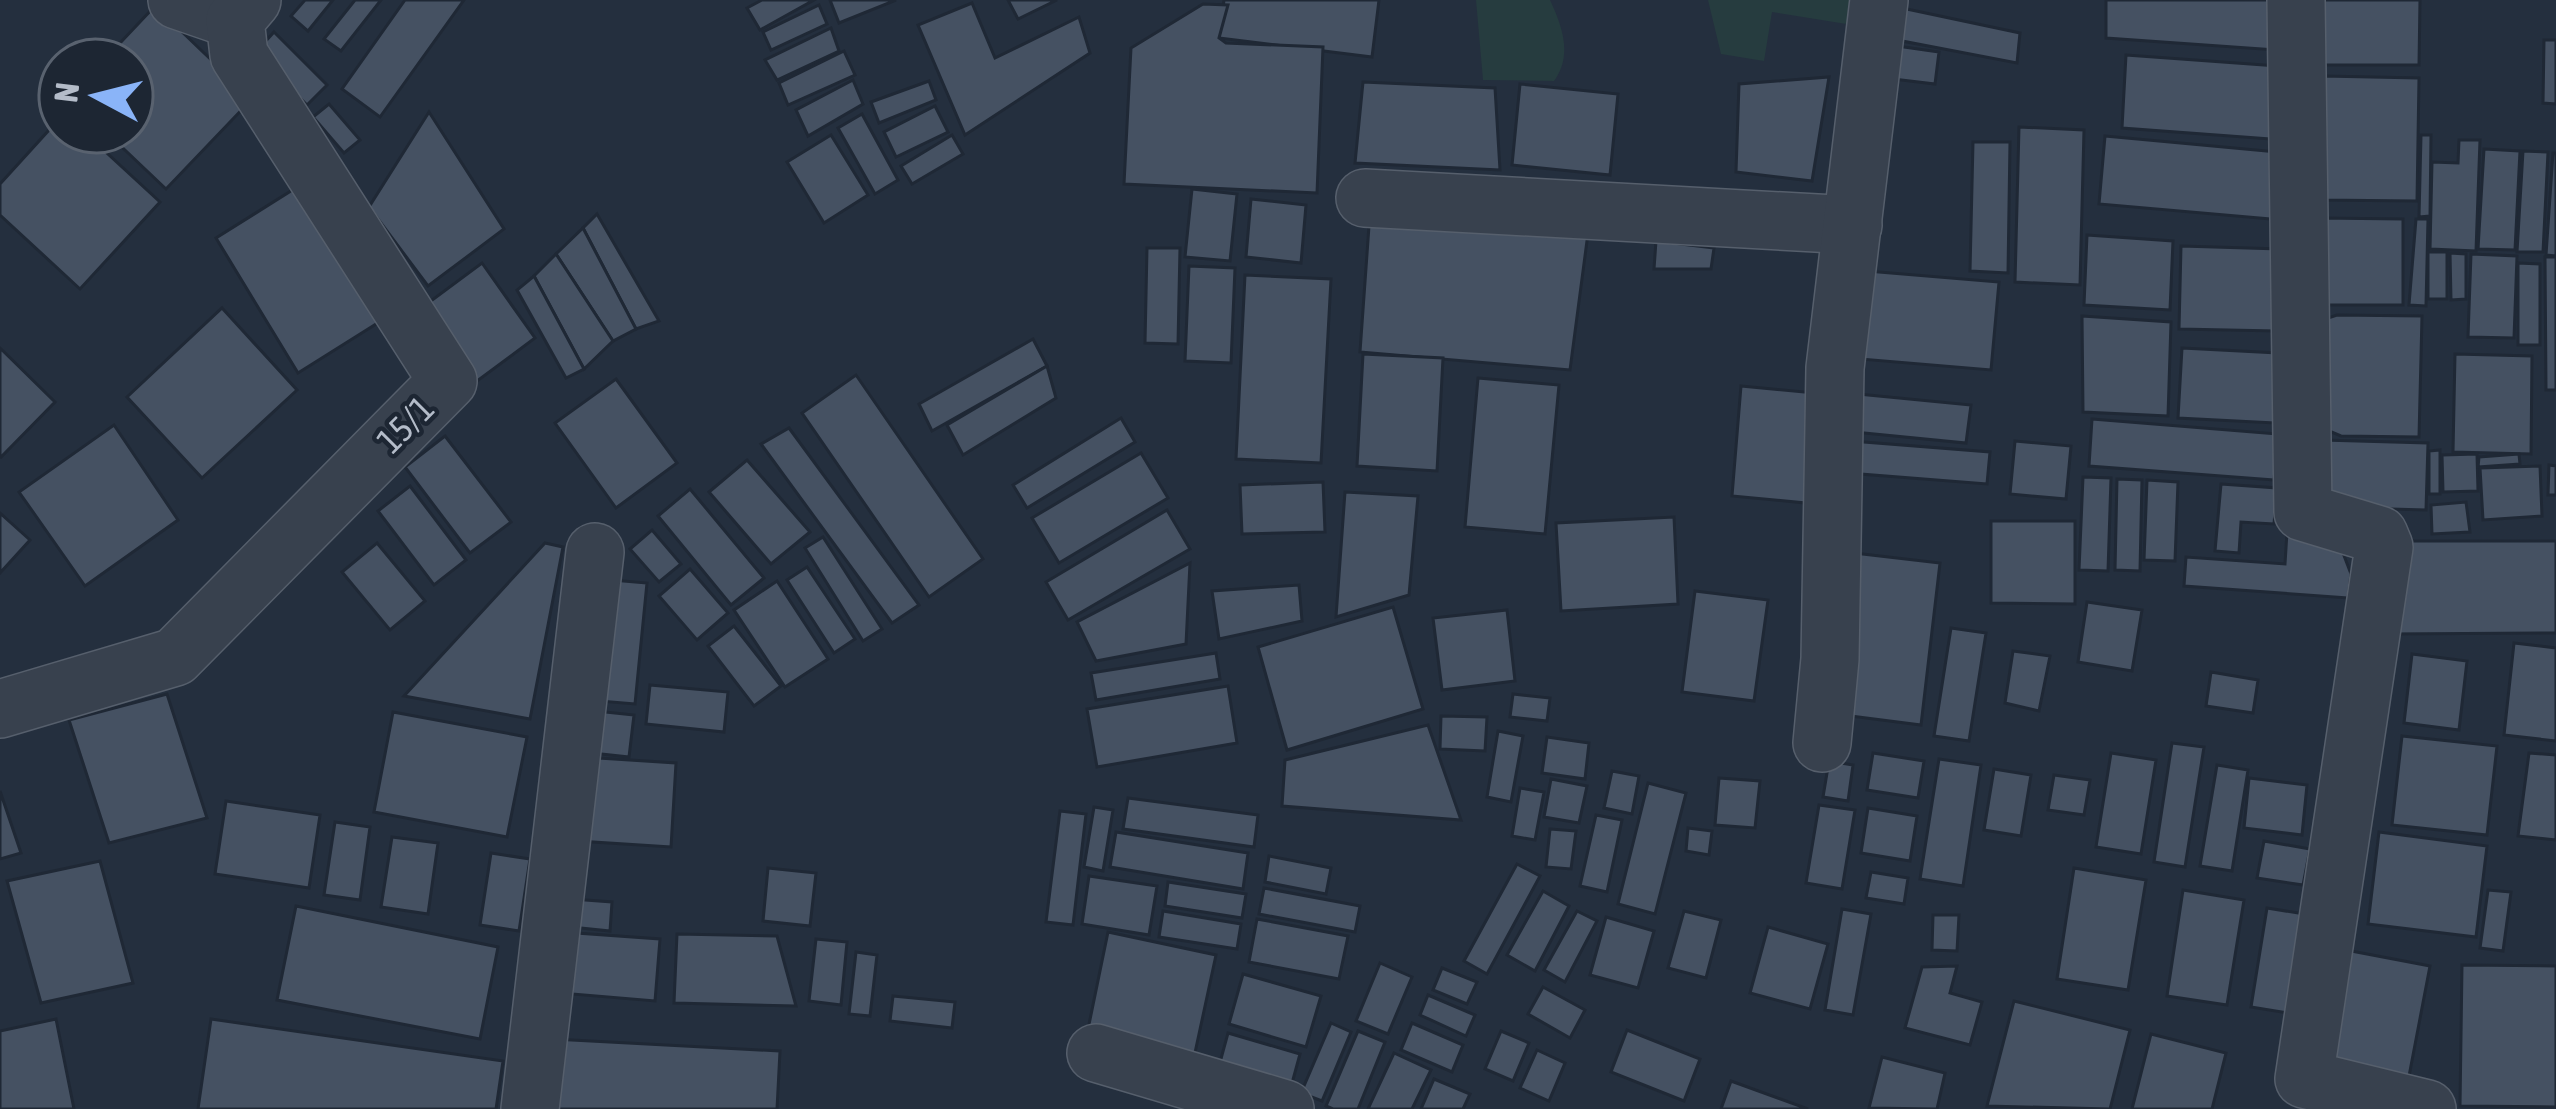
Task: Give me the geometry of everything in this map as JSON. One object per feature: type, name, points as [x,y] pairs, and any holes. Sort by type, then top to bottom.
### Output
[{"type":"street","points":[[177,0],[244,10]]},
{"type":"street","points":[[1822,742],[1830,659],[1835,368],[1879,0]]},
{"type":"street","points":[[2296,0],[2299,483],[2303,512],[2379,535],[2384,548],[2304,1079],[2427,1109]]},
{"type":"street","name":"15/1","points":[[0,709],[175,657],[448,381],[239,55],[244,10]]},
{"type":"street","points":[[1365,199],[1853,225]]},
{"type":"street","points":[[530,1109],[595,552]]},
{"type":"street","points":[[1096,1053],[1285,1109]]},
{"type":"green space","points":[[1476,0],[1550,0],[1562,30],[1564,51],[1554,81],[1483,80]]},
{"type":"green space","points":[[1708,0],[1869,0],[1865,27],[1772,12],[1764,61],[1721,54]]},
{"type":"building","points":[[305,0],[333,0],[308,31],[291,16]]},
{"type":"building","points":[[355,0],[381,0],[341,51],[324,39]]},
{"type":"building","points":[[405,0],[464,0],[380,117],[342,89]]},
{"type":"building","points":[[762,0],[814,0],[760,30],[747,8]]},
{"type":"building","points":[[830,0],[896,0],[839,23]]},
{"type":"building","points":[[1008,0],[1057,0],[1018,19]]},
{"type":"building","points":[[1224,0],[1379,0],[1372,57],[1219,38]]},
{"type":"building","points":[[2106,0],[2275,0],[2276,50],[2106,38]]},
{"type":"building","points":[[2311,0],[2420,0],[2419,65],[2311,65]]},
{"type":"building","points":[[972,3],[995,58],[1079,17],[1090,53],[965,135],[918,25]]},
{"type":"building","points":[[1203,4],[1228,5],[1219,38],[1226,43],[1323,47],[1317,193],[1124,184],[1131,48]]},
{"type":"building","points":[[819,5],[827,24],[771,50],[763,32]]},
{"type":"building","points":[[155,6],[252,99],[166,189],[131,156],[156,156],[156,36],[127,36]]},
{"type":"building","points":[[1902,8],[2020,33],[2017,63],[1897,40]]},
{"type":"building","points":[[831,28],[839,51],[777,80],[765,60]]},
{"type":"building","points":[[274,32],[327,85],[307,105],[255,53]]},
{"type":"building","points":[[2544,40],[2556,40],[2556,104],[2543,103]]},
{"type":"building","points":[[1897,46],[1939,52],[1935,84],[1893,79]]},
{"type":"building","points":[[844,51],[855,75],[788,105],[779,83]]},
{"type":"building","points":[[2126,55],[2290,67],[2284,140],[2122,128]]},
{"type":"building","points":[[2323,76],[2419,78],[2417,201],[2321,200]]},
{"type":"building","points":[[1829,77],[1812,181],[1736,172],[1739,84]]},
{"type":"building","points":[[853,80],[863,104],[808,136],[796,110]]},
{"type":"building","points":[[929,81],[936,100],[879,123],[871,102]]},
{"type":"building","points":[[1363,82],[1495,88],[1500,170],[1355,163]]},
{"type":"building","points":[[1520,84],[1618,94],[1610,175],[1512,165]]},
{"type":"building","points":[[329,104],[360,140],[344,153],[313,117]]},
{"type":"building","points":[[935,106],[948,132],[896,157],[884,132]]},
{"type":"building","points":[[429,112],[504,229],[428,286],[369,207]]},
{"type":"building","points":[[862,114],[898,180],[875,194],[838,128]]},
{"type":"building","points":[[2019,127],[2084,130],[2080,285],[2015,282]]},
{"type":"building","points":[[831,135],[868,195],[824,223],[787,162]]},
{"type":"building","points":[[952,135],[963,154],[912,184],[901,166]]},
{"type":"building","points":[[2421,135],[2431,135],[2430,216],[2419,217]]},
{"type":"building","points":[[2105,136],[2300,154],[2293,221],[2099,204]]},
{"type":"building","points":[[2459,140],[2480,140],[2476,251],[2430,249],[2432,162],[2458,163]]},
{"type":"building","points":[[1973,142],[2010,142],[2008,273],[1970,271]]},
{"type":"building","points":[[36,144],[36,156],[110,156],[160,202],[80,289],[0,215],[0,184]]},
{"type":"building","points":[[2484,149],[2520,151],[2515,250],[2478,249]]},
{"type":"building","points":[[2523,151],[2548,152],[2543,252],[2517,252]]},
{"type":"building","points":[[2556,153],[2556,256],[2546,255]]},
{"type":"building","points":[[302,184],[384,319],[298,373],[216,238]]},
{"type":"building","points":[[1192,189],[1237,194],[1230,261],[1185,257]]},
{"type":"building","points":[[1251,199],[1306,205],[1301,263],[1246,257]]},
{"type":"building","points":[[1370,212],[1590,218],[1570,370],[1360,352]]},
{"type":"building","points":[[597,214],[659,321],[636,329],[583,228]]},
{"type":"building","points":[[2320,218],[2403,219],[2403,305],[2321,305]]},
{"type":"building","points":[[2416,219],[2428,219],[2426,306],[2409,305]]},
{"type":"building","points":[[583,228],[636,329],[613,341],[556,254]]},
{"type":"building","points":[[2087,235],[2173,241],[2170,310],[2084,305]]},
{"type":"building","points":[[1656,241],[1714,248],[1711,269],[1654,269]]},
{"type":"building","points":[[2181,246],[2280,249],[2277,331],[2179,329]]},
{"type":"building","points":[[1147,248],[1180,248],[1178,344],[1145,343]]},
{"type":"building","points":[[2428,252],[2447,252],[2447,299],[2428,299]]},
{"type":"building","points":[[2450,253],[2466,254],[2466,299],[2451,300]]},
{"type":"building","points":[[556,254],[613,341],[584,369],[534,276]]},
{"type":"building","points":[[2471,254],[2517,256],[2514,338],[2468,337]]},
{"type":"building","points":[[2545,257],[2556,257],[2556,390],[2546,390]]},
{"type":"building","points":[[482,263],[535,338],[469,387],[416,312]]},
{"type":"building","points":[[2518,263],[2540,264],[2540,345],[2518,345]]},
{"type":"building","points":[[1189,266],[1235,268],[1231,363],[1185,361]]},
{"type":"building","points":[[1867,271],[1999,282],[1991,370],[1860,359]]},
{"type":"building","points":[[1245,275],[1331,279],[1321,463],[1236,459]]},
{"type":"building","points":[[534,276],[584,369],[566,378],[517,290]]},
{"type":"building","points":[[222,308],[297,390],[202,478],[127,397]]},
{"type":"building","points":[[2082,316],[2171,322],[2168,416],[2083,412]]},
{"type":"building","points":[[2422,316],[2419,437],[2341,436],[2329,431],[2328,318]]},
{"type":"building","points":[[1033,339],[1047,366],[932,431],[919,404]]},
{"type":"building","points":[[0,348],[55,402],[1,457],[0,456]]},
{"type":"building","points":[[2182,348],[2278,353],[2275,423],[2178,418]]},
{"type":"building","points":[[1363,354],[1443,358],[1437,471],[1357,466]]},
{"type":"building","points":[[2455,354],[2532,356],[2531,454],[2453,452]]},
{"type":"building","points":[[1047,366],[1056,398],[963,455],[947,425]]},
{"type":"building","points":[[856,375],[983,559],[929,597],[802,413]]},
{"type":"building","points":[[1478,378],[1559,385],[1545,534],[1465,527]]},
{"type":"building","points":[[616,379],[677,463],[616,508],[555,423]]},
{"type":"building","points":[[1741,386],[1815,393],[1806,503],[1732,496]]},
{"type":"building","points":[[1858,394],[1971,405],[1966,443],[1854,432]]},
{"type":"building","points":[[1121,418],[1135,442],[1027,508],[1013,485]]},
{"type":"building","points":[[2092,419],[2278,434],[2274,480],[2089,466]]},
{"type":"building","points":[[114,425],[178,520],[85,586],[19,492]]},
{"type":"building","points":[[789,428],[919,605],[892,623],[761,444]]},
{"type":"building","points":[[445,436],[511,522],[470,553],[405,467]]},
{"type":"building","points":[[2322,440],[2428,443],[2426,510],[2320,507]]},
{"type":"building","points":[[1851,441],[1990,452],[1987,484],[1848,473]]},
{"type":"building","points":[[2015,441],[2071,446],[2066,499],[2010,494]]},
{"type":"building","points":[[2440,450],[2440,494],[2429,494],[2429,451]]},
{"type":"building","points":[[1141,453],[1168,498],[1059,563],[1032,518]]},
{"type":"building","points":[[2477,454],[2478,491],[2443,492],[2442,455]]},
{"type":"building","points":[[2519,454],[2520,464],[2478,467],[2479,457]]},
{"type":"building","points":[[747,460],[810,532],[771,564],[709,492]]},
{"type":"building","points":[[2549,465],[2556,466],[2556,495],[2548,495]]},
{"type":"building","points":[[2540,466],[2542,516],[2483,520],[2480,468]]},
{"type":"building","points":[[2083,477],[2111,478],[2108,571],[2079,570]]},
{"type":"building","points":[[2117,479],[2142,480],[2140,571],[2115,570]]},
{"type":"building","points":[[2147,480],[2178,482],[2175,561],[2144,560]]},
{"type":"building","points":[[1323,482],[1325,532],[1242,534],[1240,485]]},
{"type":"building","points":[[2221,484],[2277,488],[2274,524],[2241,522],[2239,553],[2215,551]]},
{"type":"building","points":[[410,486],[466,560],[434,585],[378,511]]},
{"type":"building","points":[[690,489],[764,578],[731,605],[658,516]]},
{"type":"building","points":[[1345,492],[1418,496],[1409,595],[1336,617]]},
{"type":"building","points":[[2466,502],[2470,532],[2432,534],[2431,505]]},
{"type":"building","points":[[1167,510],[1190,549],[1068,620],[1046,582]]},
{"type":"building","points":[[0,513],[30,540],[0,573]]},
{"type":"building","points":[[1674,517],[1678,604],[1561,611],[1556,523]]},
{"type":"building","points":[[1991,521],[2075,521],[2075,604],[1991,603]]},
{"type":"building","points":[[652,530],[681,564],[659,582],[630,549]]},
{"type":"building","points":[[2287,532],[2343,553],[2351,574],[2348,598],[2184,586],[2186,557],[2285,564]]},
{"type":"building","points":[[823,537],[882,629],[863,641],[805,548]]},
{"type":"building","points":[[2388,541],[2556,541],[2556,633],[2388,634]]},
{"type":"building","points":[[377,543],[425,601],[390,630],[342,572]]},
{"type":"building","points":[[545,543],[563,547],[530,719],[404,696]]},
{"type":"building","points":[[1854,553],[1940,563],[1921,725],[1835,714]]},
{"type":"building","points":[[1190,563],[1186,644],[1096,661],[1077,622]]},
{"type":"building","points":[[807,567],[855,639],[834,653],[787,580]]},
{"type":"building","points":[[690,569],[728,613],[697,640],[659,596]]},
{"type":"building","points":[[612,580],[647,583],[635,704],[599,701]]},
{"type":"building","points":[[777,581],[828,659],[785,687],[734,610]]},
{"type":"building","points":[[1299,585],[1302,621],[1219,639],[1212,591]]},
{"type":"building","points":[[1695,591],[1768,600],[1754,701],[1682,692]]},
{"type":"building","points":[[2087,602],[2142,610],[2132,671],[2078,662]]},
{"type":"building","points":[[1393,607],[1423,709],[1287,750],[1258,647]]},
{"type":"building","points":[[1507,610],[1515,681],[1442,690],[1433,618]]},
{"type":"building","points":[[734,626],[781,686],[754,706],[708,646]]},
{"type":"building","points":[[1951,628],[1986,633],[1969,741],[1934,736]]},
{"type":"building","points":[[2514,643],[2556,648],[2556,741],[2504,735]]},
{"type":"building","points":[[2013,651],[2050,656],[2039,711],[2005,703]]},
{"type":"building","points":[[1216,653],[1220,679],[1096,700],[1091,673]]},
{"type":"building","points":[[2412,654],[2467,661],[2459,730],[2404,723]]},
{"type":"building","points":[[2211,672],[2258,680],[2253,713],[2206,706]]},
{"type":"building","points":[[650,685],[728,692],[724,732],[646,724]]},
{"type":"building","points":[[1228,686],[1237,743],[1097,767],[1087,709]]},
{"type":"building","points":[[167,694],[207,818],[109,843],[69,720]]},
{"type":"building","points":[[1513,694],[1550,698],[1547,721],[1510,717]]},
{"type":"building","points":[[596,711],[634,715],[629,757],[592,753]]},
{"type":"building","points":[[393,712],[527,737],[507,837],[374,812]]},
{"type":"building","points":[[1441,716],[1487,717],[1485,751],[1440,749]]},
{"type":"building","points":[[1428,725],[1461,820],[1282,806],[1285,760]]},
{"type":"building","points":[[1498,731],[1523,736],[1511,802],[1487,797]]},
{"type":"building","points":[[2402,736],[2497,746],[2487,835],[2392,825]]},
{"type":"building","points":[[1547,737],[1589,743],[1585,779],[1542,773]]},
{"type":"building","points":[[2172,743],[2204,747],[2185,867],[2154,862]]},
{"type":"building","points":[[1873,753],[1924,761],[1918,798],[1867,790]]},
{"type":"building","points":[[2111,753],[2156,760],[2141,854],[2096,847]]},
{"type":"building","points":[[2529,753],[2556,755],[2556,840],[2518,836]]},
{"type":"building","points":[[583,757],[676,763],[671,847],[578,841]]},
{"type":"building","points":[[1939,759],[1981,765],[1963,886],[1920,879]]},
{"type":"building","points":[[1829,761],[1853,765],[1848,801],[1823,797]]},
{"type":"building","points":[[2217,765],[2248,770],[2232,871],[2200,866]]},
{"type":"building","points":[[1994,769],[2031,775],[2021,836],[1984,830]]},
{"type":"building","points":[[1612,771],[1639,776],[1632,814],[1604,808]]},
{"type":"building","points":[[2054,775],[2090,780],[2084,815],[2048,810]]},
{"type":"building","points":[[1719,778],[1760,781],[1755,828],[1715,825]]},
{"type":"building","points":[[2249,778],[2307,785],[2302,835],[2244,828]]},
{"type":"building","points":[[1551,779],[1587,786],[1579,823],[1544,817]]},
{"type":"building","points":[[1648,783],[1686,793],[1655,914],[1618,904]]},
{"type":"building","points":[[1520,788],[1544,792],[1535,840],[1512,836]]},
{"type":"building","points":[[0,791],[21,853],[0,859]]},
{"type":"building","points":[[1128,798],[1258,815],[1254,847],[1123,829]]},
{"type":"building","points":[[226,801],[320,815],[309,888],[215,874]]},
{"type":"building","points":[[1819,805],[1855,810],[1842,889],[1806,883]]},
{"type":"building","points":[[1094,807],[1113,810],[1103,871],[1084,867]]},
{"type":"building","points":[[1868,808],[1917,816],[1910,861],[1861,853]]},
{"type":"building","points":[[1060,811],[1086,814],[1073,925],[1046,922]]},
{"type":"building","points":[[1596,815],[1622,820],[1607,892],[1580,886]]},
{"type":"building","points":[[335,822],[370,827],[360,900],[324,895]]},
{"type":"building","points":[[1688,828],[1712,831],[1709,855],[1686,851]]},
{"type":"building","points":[[1550,829],[1576,831],[1571,869],[1546,867]]},
{"type":"building","points":[[1116,832],[1248,853],[1243,889],[1110,867]]},
{"type":"building","points":[[2379,832],[2487,846],[2476,937],[2368,924]]},
{"type":"building","points":[[392,837],[438,843],[428,914],[381,907]]},
{"type":"building","points":[[2264,841],[2310,849],[2303,885],[2257,878]]},
{"type":"building","points":[[491,853],[530,859],[519,931],[480,925]]},
{"type":"building","points":[[1269,856],[1331,868],[1326,894],[1265,882]]},
{"type":"building","points":[[100,861],[133,983],[41,1003],[7,881]]},
{"type":"building","points":[[1517,864],[1540,876],[1487,974],[1464,961]]},
{"type":"building","points":[[768,868],[816,873],[810,926],[763,921]]},
{"type":"building","points":[[2074,868],[2146,880],[2128,990],[2057,979]]},
{"type":"building","points":[[1871,872],[1908,878],[1904,904],[1866,898]]},
{"type":"building","points":[[1089,876],[1157,886],[1149,935],[1082,924]]},
{"type":"building","points":[[1168,882],[1246,894],[1242,918],[1165,906]]},
{"type":"building","points":[[1264,888],[1360,906],[1355,932],[1259,914]]},
{"type":"building","points":[[2183,890],[2244,900],[2227,1005],[2167,996]]},
{"type":"building","points":[[2488,890],[2511,892],[2503,951],[2480,948]]},
{"type":"building","points":[[1543,891],[1569,906],[1535,971],[1507,955]]},
{"type":"building","points":[[572,899],[612,902],[610,931],[571,927]]},
{"type":"building","points":[[296,906],[498,947],[480,1039],[277,1000]]},
{"type":"building","points":[[2267,908],[2317,916],[2301,1015],[2251,1007]]},
{"type":"building","points":[[1842,909],[1871,914],[1853,1015],[1825,1010]]},
{"type":"building","points":[[1163,911],[1241,924],[1237,949],[1159,937]]},
{"type":"building","points":[[1577,911],[1597,921],[1565,982],[1544,970]]},
{"type":"building","points":[[1684,911],[1721,920],[1706,978],[1668,968]]},
{"type":"building","points":[[1933,915],[1959,915],[1957,951],[1932,950]]},
{"type":"building","points":[[1606,917],[1654,931],[1638,988],[1590,975]]},
{"type":"building","points":[[1257,919],[1348,936],[1339,979],[1249,962]]},
{"type":"building","points":[[1768,927],[1828,944],[1810,1009],[1750,993]]},
{"type":"building","points":[[1108,932],[1216,955],[1193,1062],[1086,1039]]},
{"type":"building","points":[[576,933],[660,939],[655,1001],[572,994]]},
{"type":"building","points":[[677,934],[777,936],[796,1006],[674,1003]]},
{"type":"building","points":[[816,939],[847,942],[841,1005],[809,1001]]},
{"type":"building","points":[[2346,950],[2430,966],[2406,1092],[2323,1076]]},
{"type":"building","points":[[856,952],[877,955],[870,1016],[849,1014]]},
{"type":"building","points":[[1380,963],[1412,977],[1388,1034],[1356,1021]]},
{"type":"building","points":[[2462,965],[2556,966],[2556,1107],[2460,1106]]},
{"type":"building","points":[[1957,966],[1950,993],[1982,1002],[1970,1045],[1905,1028],[1922,967]]},
{"type":"building","points":[[1442,968],[1477,982],[1467,1004],[1433,990]]},
{"type":"building","points":[[1243,974],[1321,996],[1306,1047],[1229,1024]]},
{"type":"building","points":[[1543,987],[1585,1010],[1570,1038],[1528,1014]]},
{"type":"building","points":[[1428,995],[1475,1015],[1466,1036],[1420,1015]]},
{"type":"building","points":[[893,996],[955,1002],[952,1028],[890,1021]]},
{"type":"building","points":[[2014,1001],[2130,1030],[2110,1109],[1987,1106]]},
{"type":"building","points":[[56,1019],[74,1109],[0,1109],[0,1031]]},
{"type":"building","points":[[211,1019],[503,1061],[496,1109],[198,1109]]},
{"type":"building","points":[[1331,1023],[1351,1032],[1322,1101],[1301,1093]]},
{"type":"building","points":[[1412,1023],[1463,1045],[1452,1072],[1401,1050]]},
{"type":"building","points":[[1627,1030],[1700,1059],[1684,1101],[1611,1072]]},
{"type":"building","points":[[1358,1031],[1385,1042],[1358,1109],[1333,1109],[1326,1106]]},
{"type":"building","points":[[1501,1031],[1529,1043],[1513,1081],[1485,1069]]},
{"type":"building","points":[[1228,1033],[1300,1054],[1291,1087],[1219,1066]]},
{"type":"building","points":[[2151,1034],[2226,1053],[2212,1109],[2132,1109]]},
{"type":"building","points":[[553,1039],[780,1051],[777,1109],[550,1109]]},
{"type":"building","points":[[1537,1050],[1565,1063],[1549,1101],[1520,1088]]},
{"type":"building","points":[[1394,1053],[1431,1070],[1412,1109],[1368,1109]]},
{"type":"building","points":[[1882,1057],[1945,1073],[1937,1109],[1869,1108]]},
{"type":"building","points":[[1434,1079],[1470,1094],[1463,1109],[1421,1109]]},
{"type":"building","points":[[1731,1081],[1808,1109],[1721,1109]]}]
